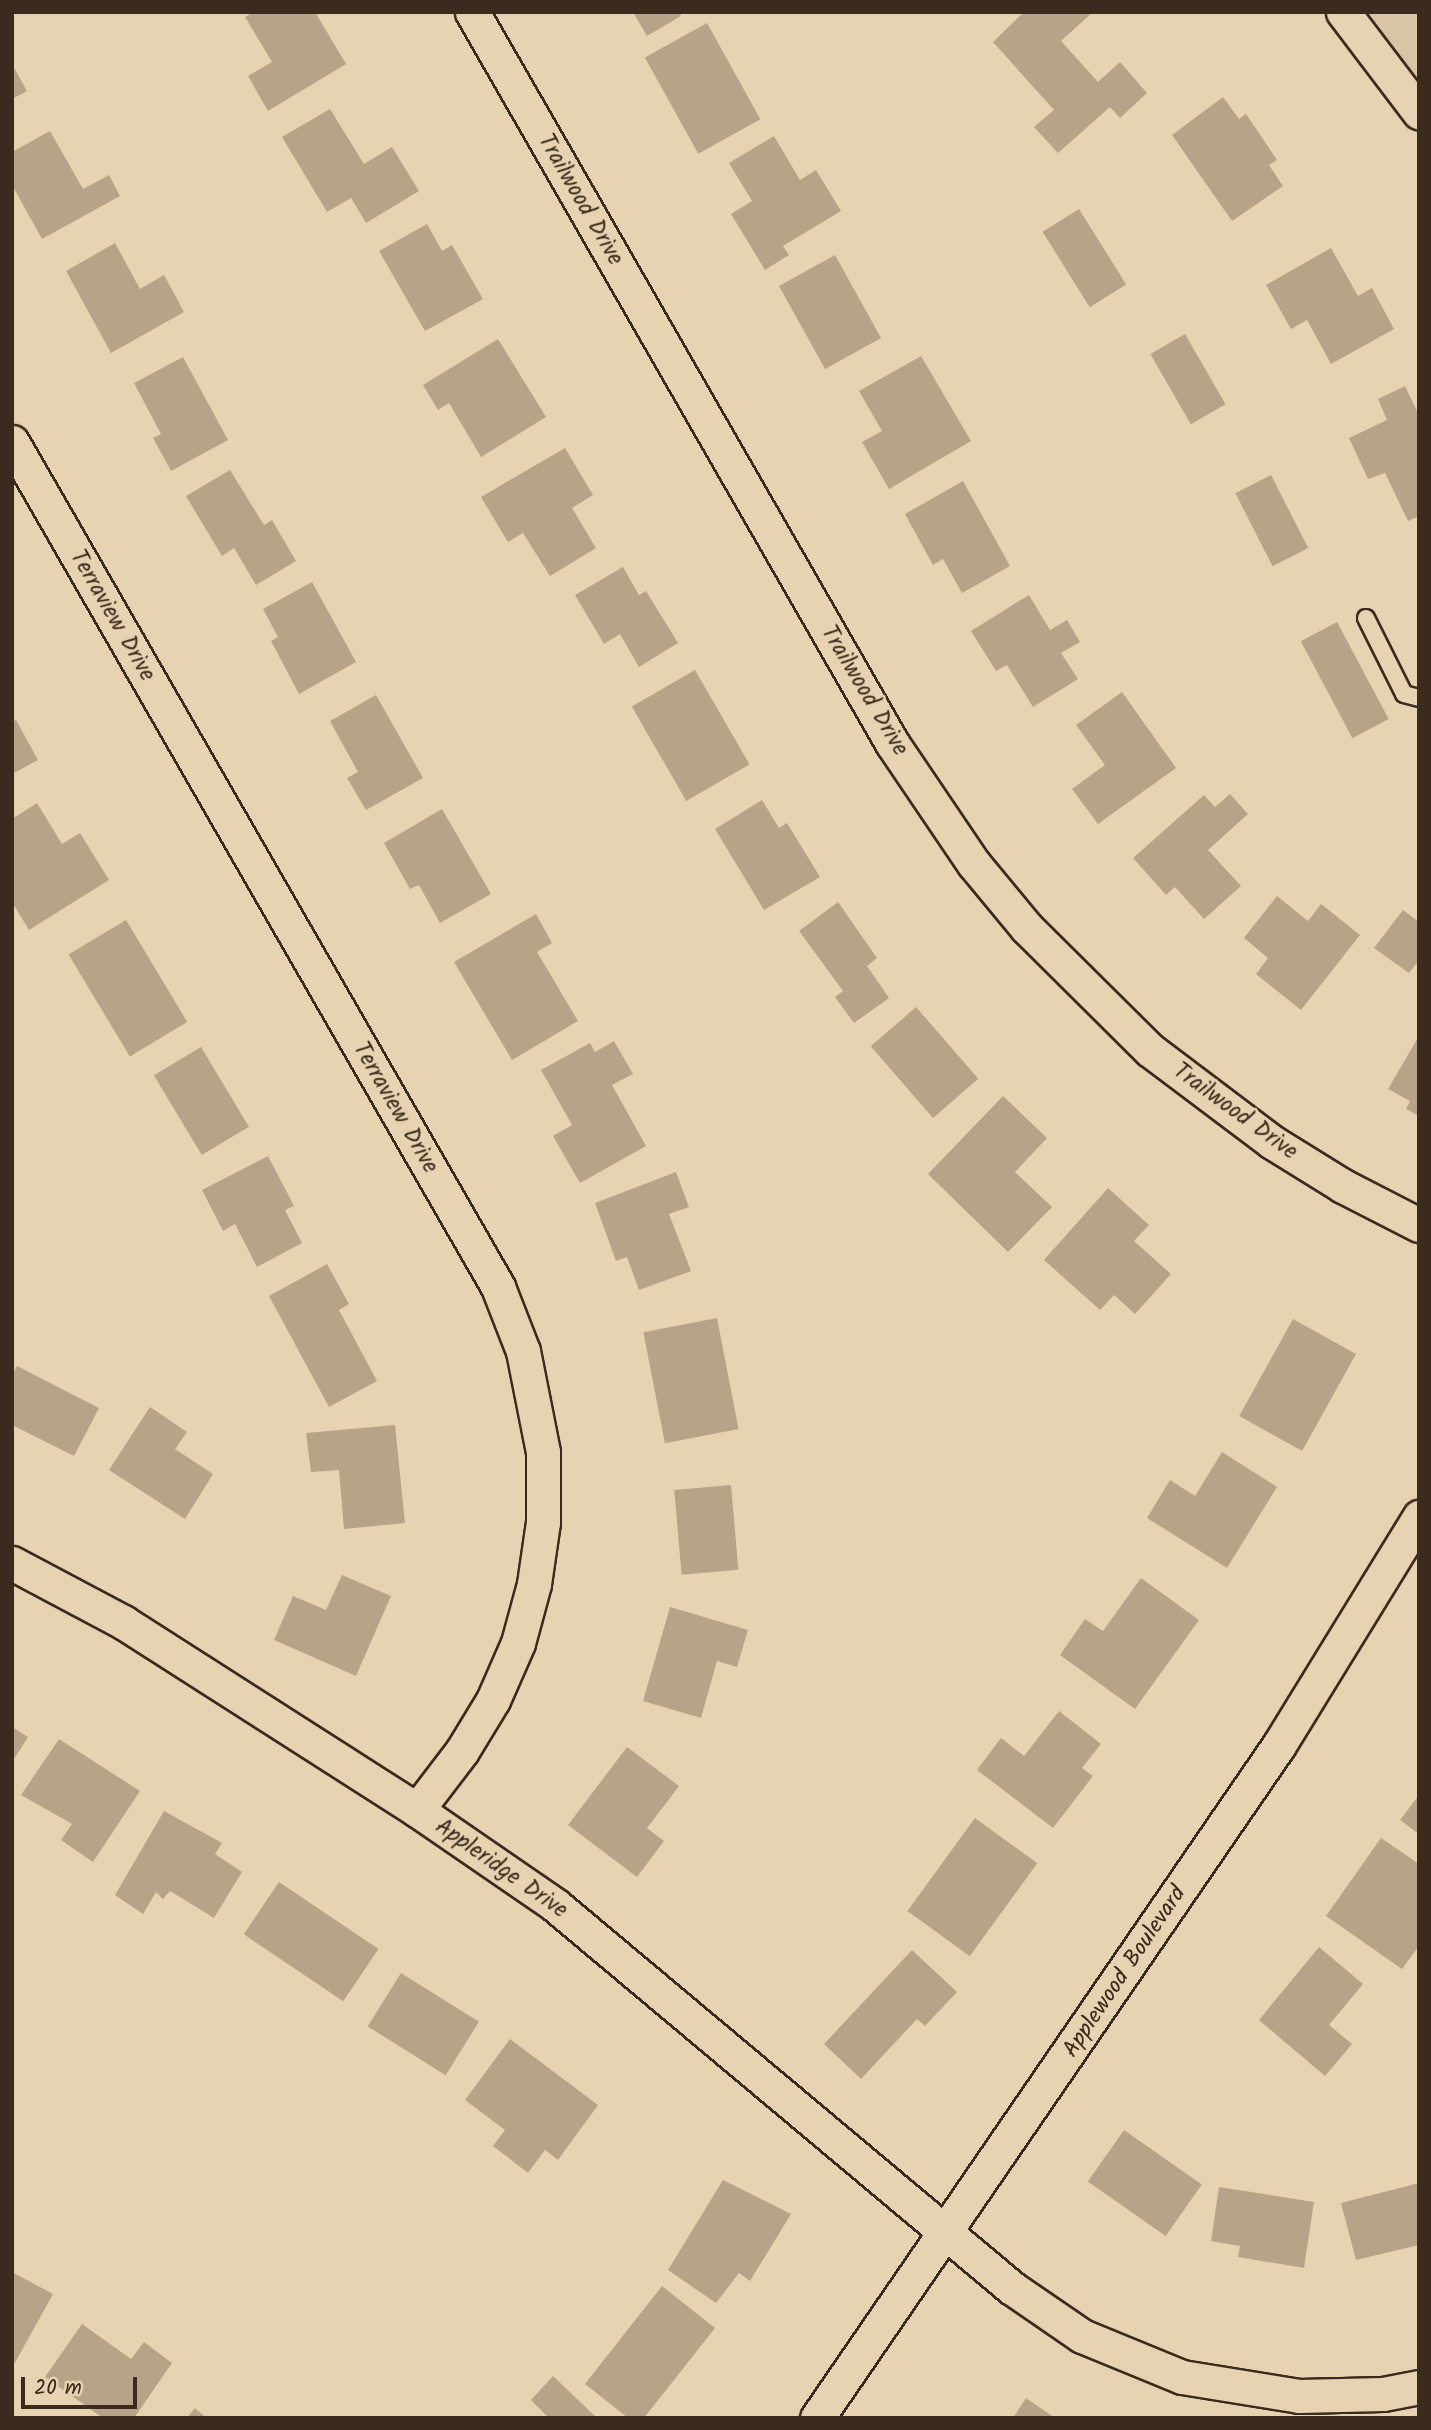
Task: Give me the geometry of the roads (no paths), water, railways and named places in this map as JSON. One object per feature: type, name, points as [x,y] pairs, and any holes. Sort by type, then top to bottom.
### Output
[{"type":"street","name":"Trailwood Drive","points":[[472,12],[892,743],[974,864],[1071,975],[1150,1050],[1272,1142],[1342,1186],[1419,1225]]},
{"type":"street","points":[[1343,12],[1419,112]]},
{"type":"street","name":"Terraview Drive","points":[[12,442],[498,1287],[523,1352],[543,1452],[543,1522],[534,1584],[518,1643],[493,1700],[462,1751],[417,1810]]},
{"type":"street","name":"Applewood Boulevard","points":[[817,2418],[947,2233],[1279,1745],[1419,1517]]},
{"type":"street","name":"Appleridge Drive","points":[[12,1563],[123,1622],[417,1810],[555,1905],[634,1967],[1012,2288],[1082,2336],[1182,2377],[1299,2396],[1383,2394],[1419,2387]]},
{"type":"lane","points":[[1366,618],[1404,694],[1419,698]]}]
